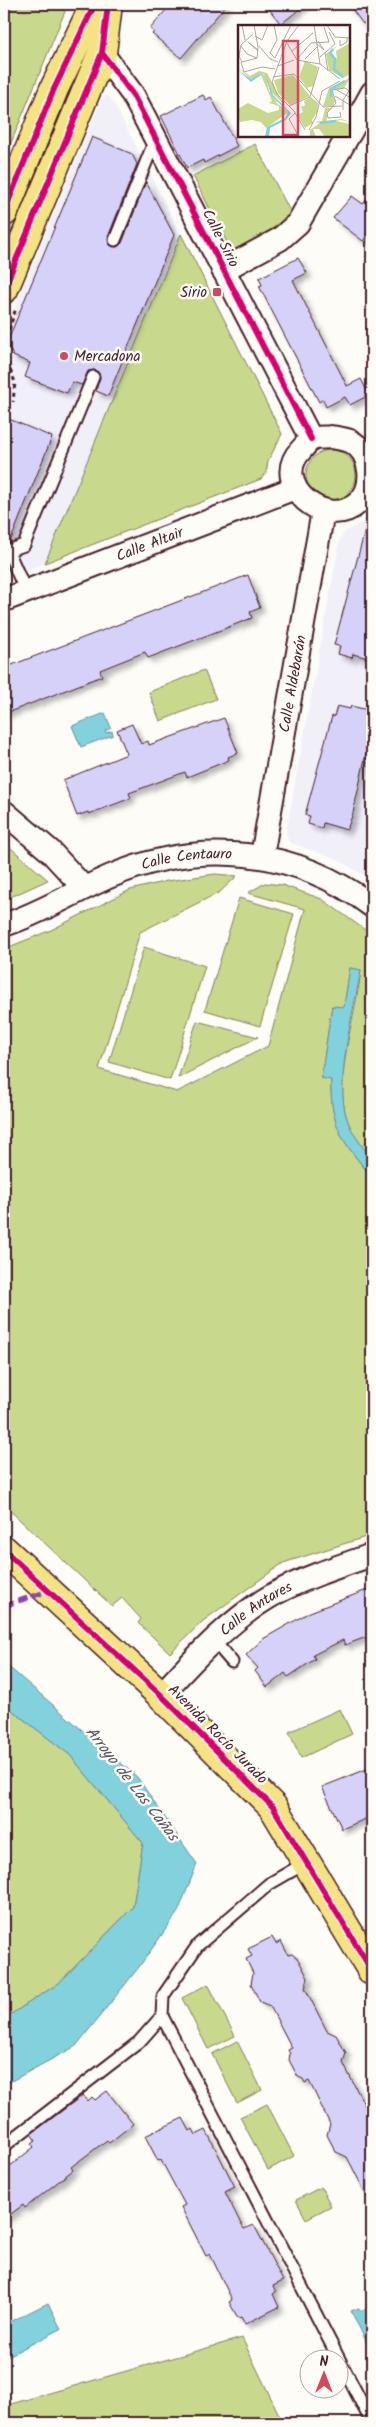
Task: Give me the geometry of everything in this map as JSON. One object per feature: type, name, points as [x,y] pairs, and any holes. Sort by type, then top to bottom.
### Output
[{"type":"main road","points":[[4,212],[54,89],[94,4]]},
{"type":"main road","points":[[7,297],[102,53],[108,4]]},
{"type":"main road","name":"Avenida Rocío Jurado","points":[[4,1550],[161,1695],[272,1807],[372,1971]]},
{"type":"street","name":"Calle Sirio","points":[[102,53],[133,95],[311,439]]},
{"type":"street","points":[[351,131],[372,93]]},
{"type":"street","points":[[223,270],[280,239],[298,223],[347,138]]},
{"type":"street","points":[[331,437],[350,441],[365,448],[370,476],[370,494],[342,512],[324,511],[304,501],[295,488],[292,473],[297,454],[311,439],[331,437]]},
{"type":"street","name":"Calle Altair","points":[[4,600],[295,488]]},
{"type":"street","name":"Calle Aldebarán","points":[[262,856],[324,511]]},
{"type":"street","points":[[4,812],[50,852],[84,888]]},
{"type":"street","name":"Calle Centauro","points":[[4,925],[56,904],[84,888],[158,859],[190,854],[225,853],[262,856],[294,864],[347,887],[372,906]]},
{"type":"street","name":"Calle Antares","points":[[161,1695],[230,1626],[276,1594],[345,1564],[372,1556]]},
{"type":"lane","points":[[115,240],[156,138]]},
{"type":"lane","points":[[26,592],[6,551],[24,545],[93,377]]},
{"type":"lane","points":[[214,1641],[232,1662]]},
{"type":"lane","points":[[307,1862],[269,1884],[198,1945],[163,1996],[162,2016],[372,2423]]},
{"type":"lane","points":[[4,2146],[139,2042],[162,2016]]},
{"type":"path","points":[[4,345],[18,308],[7,297]]},
{"type":"path","points":[[4,355],[15,382],[13,402]]},
{"type":"shaded area","points":[[106,96],[111,98],[181,234],[45,563],[4,579],[4,334],[101,100]]},
{"type":"shaded area","points":[[372,516],[372,880],[337,859],[289,842],[286,833],[340,539],[345,532]]},
{"type":"green space","points":[[4,4],[68,4],[4,160]]},
{"type":"green space","points":[[57,105],[68,109],[4,264],[4,234]]},
{"type":"green space","points":[[255,144],[292,215],[272,234],[233,254],[193,176]]},
{"type":"green space","points":[[181,234],[282,434],[268,461],[266,473],[261,479],[45,563]]},
{"type":"green space","points":[[326,450],[336,450],[349,457],[356,470],[356,480],[349,493],[336,500],[326,500],[317,496],[310,489],[306,480],[306,470],[310,461],[317,454]]},
{"type":"green space","points":[[204,670],[216,699],[160,721],[149,692]]},
{"type":"green space","points":[[4,842],[48,880],[4,900]]},
{"type":"green space","points":[[215,874],[237,876],[220,892],[140,932],[99,1069],[177,1092],[268,1046],[305,909],[248,893],[265,883],[282,885],[322,899],[372,935],[372,1158],[361,1145],[352,1129],[343,1103],[344,1065],[361,970],[350,968],[344,1007],[332,1006],[321,1078],[331,1079],[333,1109],[340,1133],[353,1154],[372,1177],[372,1535],[283,1563],[203,1621],[170,1653],[138,1623],[141,1619],[122,1598],[112,1606],[4,1505],[4,949],[51,930],[130,890],[167,881]]},
{"type":"green space","points":[[239,898],[294,914],[260,1026],[205,1010]]},
{"type":"green space","points":[[144,947],[205,966],[170,1080],[109,1062]]},
{"type":"green space","points":[[197,1021],[258,1037],[178,1078]]},
{"type":"green space","points":[[4,1704],[70,1755],[143,1843],[133,1907],[59,1983],[4,2019]]},
{"type":"green space","points":[[340,1709],[352,1734],[301,1758],[289,1732]]},
{"type":"green space","points":[[208,1984],[235,2036],[208,2049],[182,1998]]},
{"type":"green space","points":[[237,2041],[262,2090],[237,2103],[212,2054]]},
{"type":"green space","points":[[267,2104],[294,2156],[268,2170],[240,2117]]},
{"type":"green space","points":[[321,2187],[331,2206],[306,2219],[296,2200]]},
{"type":"green space","points":[[242,2338],[283,2423],[4,2423],[4,2406]]},
{"type":"water","points":[[105,713],[111,728],[105,731],[106,733],[112,731],[113,735],[81,747],[72,726]]},
{"type":"water","points":[[350,968],[361,970],[346,1045],[343,1086],[344,1104],[347,1119],[352,1129],[361,1145],[372,1158],[372,1177],[353,1154],[340,1133],[333,1110],[331,1080],[321,1078],[332,1006],[344,1007]]},
{"type":"water","name":"Arroyo de Las Cañas","points":[[4,1663],[137,1777],[197,1864],[178,1912],[139,1967],[76,2046],[4,2085],[4,2019],[59,1983],[133,1907],[143,1843],[70,1755],[4,1704]]},
{"type":"water","points":[[48,2303],[61,2329],[8,2356],[4,2346],[4,2325]]},
{"type":"water","points":[[372,2305],[372,2353],[351,2311],[359,2308],[361,2311]]},
{"type":"building","points":[[171,4],[227,4],[181,58],[152,34],[154,32],[150,29]]},
{"type":"building","points":[[265,4],[306,4],[281,24]]},
{"type":"building","points":[[348,4],[372,4],[372,18],[363,24]]},
{"type":"building","points":[[203,95],[206,100],[211,97],[237,146],[204,163],[203,160],[187,168],[161,116]]},
{"type":"building","points":[[92,137],[132,154],[137,164],[108,237],[109,245],[117,247],[122,243],[146,182],[174,235],[108,396],[96,391],[100,376],[95,370],[88,371],[82,385],[72,382],[67,393],[25,377],[30,363],[13,356],[8,345],[8,340]]},
{"type":"building","points":[[372,193],[372,230],[363,241],[333,218],[352,196],[363,204]]},
{"type":"building","points":[[298,258],[307,273],[293,280],[347,386],[361,379],[369,395],[350,405],[345,397],[326,407],[323,399],[319,402],[259,286],[262,285],[259,278]]},
{"type":"building","points":[[4,417],[52,437],[10,542],[4,544]]},
{"type":"building","points":[[367,523],[372,524],[372,659],[353,654],[352,658],[338,654],[340,646],[334,645]]},
{"type":"building","points":[[248,575],[260,608],[250,612],[252,618],[148,658],[145,652],[100,670],[102,676],[4,714],[4,668]]},
{"type":"building","points":[[337,706],[350,709],[351,706],[372,711],[372,739],[368,754],[366,754],[353,813],[347,830],[323,823],[322,828],[308,824],[310,816],[305,815],[332,716],[334,717]]},
{"type":"building","points":[[224,718],[238,753],[228,757],[229,760],[187,777],[185,772],[129,793],[131,798],[89,814],[88,812],[77,816],[63,780],[127,754],[117,730],[132,724],[141,744],[148,741],[149,745]]},
{"type":"building","points":[[372,1588],[372,1635],[345,1645],[343,1640],[313,1655],[315,1659],[288,1677],[285,1673],[267,1687],[255,1671],[258,1668],[246,1655],[263,1639],[310,1612]]},
{"type":"building","points":[[372,1767],[372,1816],[342,1829],[322,1787]]},
{"type":"building","points":[[272,1937],[276,1944],[281,1941],[288,1955],[292,1954],[298,1959],[308,1978],[305,1988],[327,2031],[336,2035],[346,2053],[343,2063],[365,2106],[368,2104],[372,2109],[372,2206],[347,2157],[336,2152],[327,2135],[330,2124],[309,2081],[305,2083],[303,2079],[298,2077],[289,2060],[290,2054],[288,2050],[292,2048],[270,2006],[260,2002],[251,1984],[253,1973],[246,1959],[252,1956],[248,1949]]},
{"type":"building","points":[[107,2091],[133,2124],[109,2143],[107,2140],[71,2167],[73,2170],[25,2208],[23,2205],[4,2219],[4,2171],[34,2147],[32,2144],[36,2141],[31,2134],[83,2095],[88,2101],[92,2097],[95,2100]]},
{"type":"building","points":[[183,2118],[190,2131],[193,2129],[196,2135],[206,2130],[235,2187],[225,2192],[241,2224],[244,2229],[254,2225],[283,2281],[273,2286],[276,2292],[273,2294],[279,2307],[245,2324],[241,2317],[238,2318],[229,2302],[232,2300],[210,2254],[206,2256],[181,2207],[185,2205],[161,2160],[158,2161],[145,2136]]},
{"type":"marked path","points":[[4,1606],[48,1591]]},
{"type":"cycle path","points":[[4,212],[54,89],[95,4]]},
{"type":"cycle path","points":[[4,289],[102,53],[108,4]]},
{"type":"cycle path","points":[[102,53],[133,95],[311,439]]},
{"type":"cycle path","points":[[4,1550],[161,1695],[273,1807],[372,1971]]},
{"type":"place","name":"Sirio","points":[[217,292]]},
{"type":"place","name":"Mercadona","points":[[64,356]]}]
